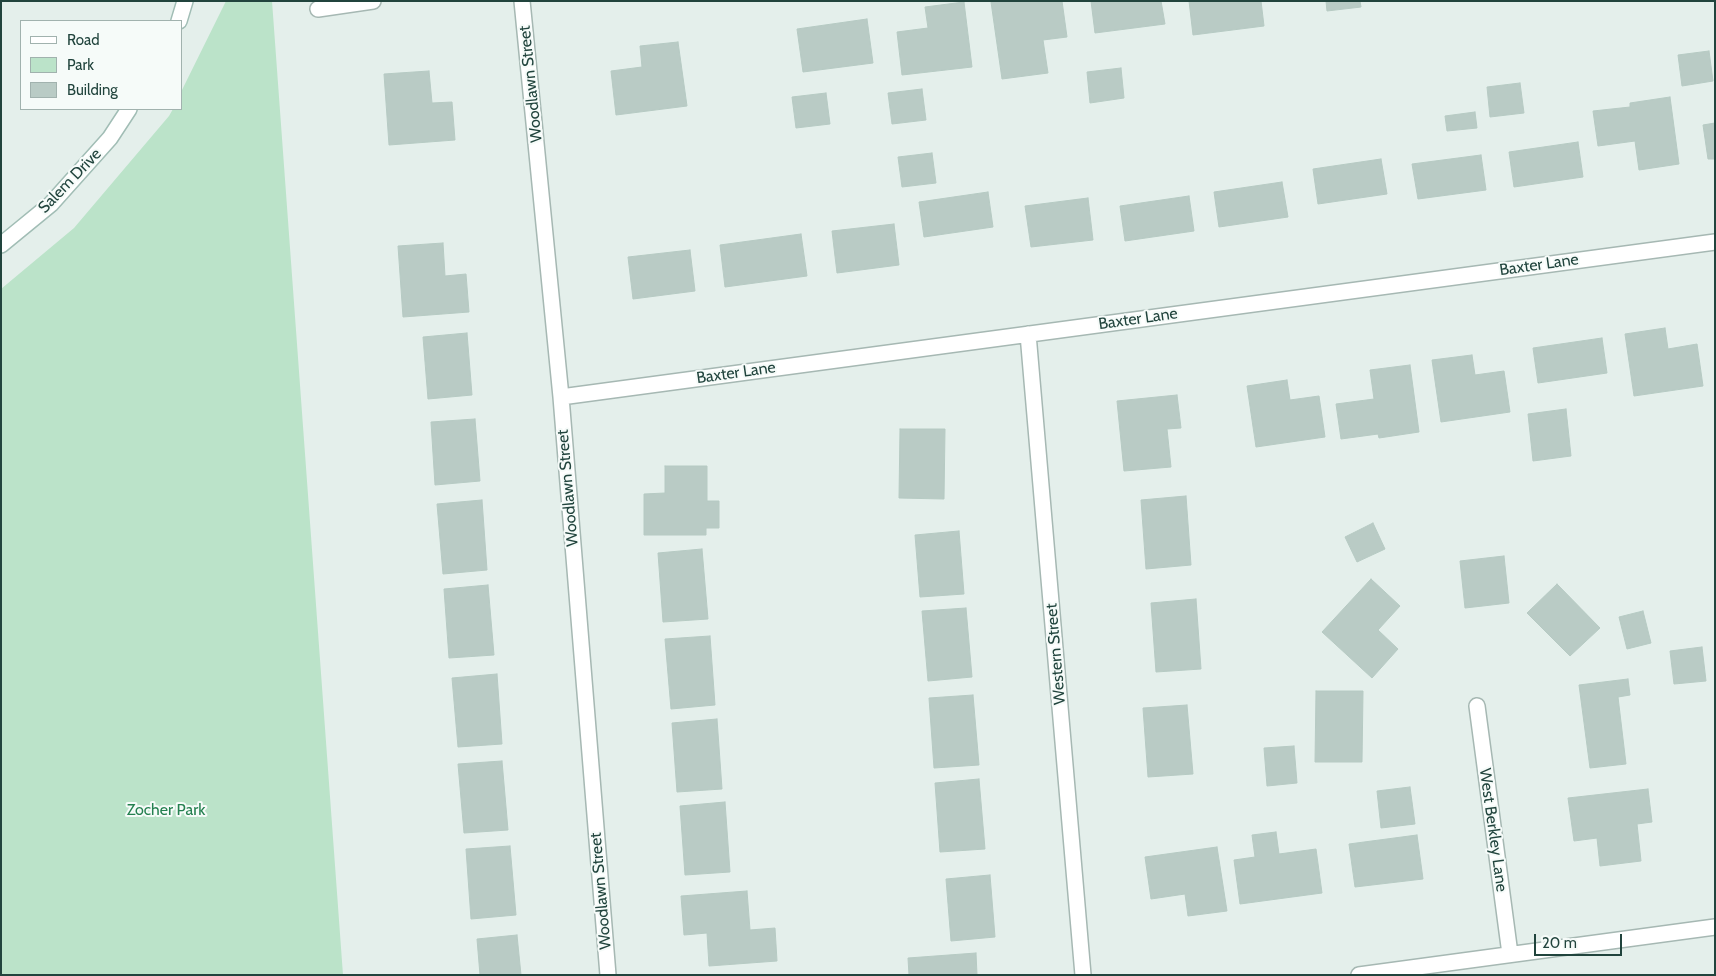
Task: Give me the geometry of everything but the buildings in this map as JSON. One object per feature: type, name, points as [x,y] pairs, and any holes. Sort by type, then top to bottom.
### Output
[{"type":"street","points":[[179,20],[185,1]]},
{"type":"street","points":[[318,10],[373,1]]},
{"type":"street","name":"Woodlawn Street","points":[[522,1],[561,397],[608,975]]},
{"type":"street","name":"Salem Drive","points":[[2,242],[51,204],[110,138],[128,110]]},
{"type":"street","name":"Baxter Lane","points":[[561,397],[1715,242]]},
{"type":"street","name":"Western Street","points":[[1028,334],[1083,975]]},
{"type":"street","name":"West Berkley Lane","points":[[1477,706],[1510,954]]},
{"type":"street","points":[[1359,975],[1715,927]]},
{"type":"green space","name":"Zocher Park","points":[[226,1],[272,1],[343,975],[1,975],[1,289],[74,228],[172,110],[182,110],[182,90]]}]
